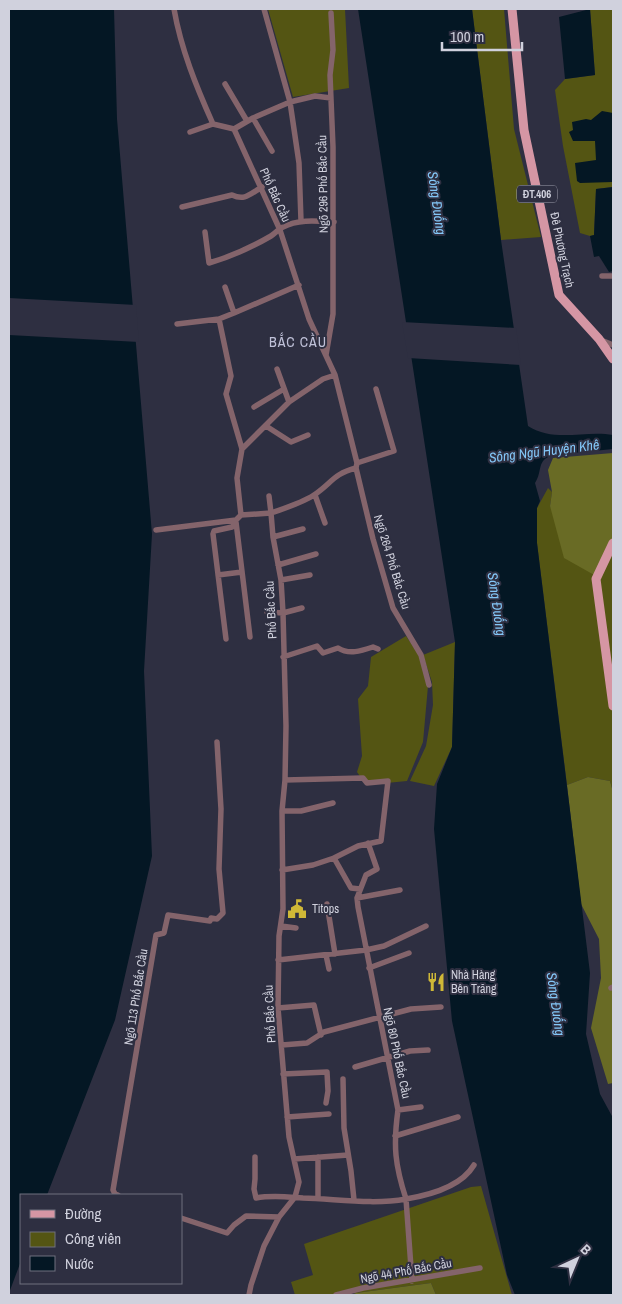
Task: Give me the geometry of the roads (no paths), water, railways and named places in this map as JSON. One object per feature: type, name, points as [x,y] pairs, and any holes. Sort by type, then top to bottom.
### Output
[{"type":"main road","name":"Đê Phương Trạch","points":[[512,9],[524,130],[558,295],[599,339],[613,359]]},
{"type":"main road","points":[[613,543],[596,578],[613,706]]},
{"type":"street","points":[[174,9],[182,47],[213,124]]},
{"type":"street","points":[[264,9],[290,102],[299,163],[301,221]]},
{"type":"street","name":"Ngõ 296 Phố Bắc Cầu","points":[[326,355],[333,314],[334,222],[330,68],[333,50],[330,13]]},
{"type":"street","points":[[225,84],[247,121]]},
{"type":"street","points":[[190,132],[213,124],[234,129],[253,118],[290,102],[315,96],[331,98]]},
{"type":"street","points":[[253,118],[272,151]]},
{"type":"street","name":"Phố Bắc Cầu","points":[[234,129],[280,230],[299,285],[308,319],[336,375],[356,466]]},
{"type":"street","points":[[182,207],[232,195],[241,198],[262,187]]},
{"type":"street","points":[[205,232],[209,263],[235,254],[280,230],[282,227],[301,221],[334,222]]},
{"type":"street","points":[[602,276],[613,276]]},
{"type":"street","points":[[178,324],[219,318],[299,285]]},
{"type":"street","points":[[225,287],[234,313]]},
{"type":"street","points":[[219,318],[232,376],[226,394],[242,449],[237,478],[241,515]]},
{"type":"street","points":[[599,339],[613,345]]},
{"type":"street","points":[[277,369],[289,402]]},
{"type":"street","points":[[242,449],[289,402],[323,378],[336,375]]},
{"type":"street","points":[[254,407],[284,389]]},
{"type":"street","points":[[156,530],[234,520],[241,515],[271,514],[315,495],[331,479],[343,471],[394,451],[376,389]]},
{"type":"street","points":[[266,426],[291,442],[308,435]]},
{"type":"street","name":"Ngõ 264 Phố Bắc Cầu","points":[[356,466],[373,539],[393,608],[421,655],[429,685]]},
{"type":"street","points":[[315,495],[325,523]]},
{"type":"street","name":"Phố Bắc Cầu","points":[[269,496],[273,537],[281,580],[286,726],[285,780],[282,811],[283,909],[278,960],[278,1008],[289,1137],[299,1182],[295,1197]]},
{"type":"street","points":[[234,520],[250,637]]},
{"type":"street","points":[[226,639],[213,534],[214,531],[234,526],[234,520]]},
{"type":"street","points":[[273,537],[303,529]]},
{"type":"street","points":[[278,565],[316,554]]},
{"type":"street","points":[[218,575],[242,572]]},
{"type":"street","points":[[281,580],[310,575]]},
{"type":"street","points":[[267,612],[283,613],[302,608]]},
{"type":"street","points":[[283,658],[317,646],[323,653],[338,648],[345,652],[359,652],[373,647],[378,649]]},
{"type":"street","name":"Ngõ 113 Phố Bắc Cầu","points":[[115,1194],[113,1190],[156,935],[164,933],[168,915],[210,921],[211,918],[217,919],[223,913],[219,869],[221,809],[217,742]]},
{"type":"street","points":[[282,870],[313,865],[334,858],[358,846],[381,841],[388,781],[367,783],[363,778],[285,780]]},
{"type":"street","points":[[282,811],[301,811],[333,803]]},
{"type":"street","points":[[334,858],[351,888],[360,889],[366,875],[378,869],[368,843]]},
{"type":"street","name":"Ngõ 80 Phố Bắc Cầu","points":[[360,889],[357,898],[369,968],[398,1110],[395,1136],[397,1172],[406,1199],[412,1281]]},
{"type":"street","points":[[357,898],[400,890]]},
{"type":"street","points":[[327,904],[335,954]]},
{"type":"street","points":[[282,926],[296,928]]},
{"type":"street","points":[[278,960],[366,950],[384,946],[426,926]]},
{"type":"street","points":[[369,968],[409,953]]},
{"type":"street","points":[[326,955],[329,969]]},
{"type":"street","points":[[278,1008],[314,1005],[321,1035]]},
{"type":"street","points":[[282,1045],[306,1043],[324,1032],[411,1009],[441,1007]]},
{"type":"street","points":[[355,1067],[410,1051],[428,1050]]},
{"type":"street","points":[[283,1074],[327,1072],[328,1091],[326,1103]]},
{"type":"street","points":[[343,1080],[344,1128],[354,1200]]},
{"type":"street","points":[[398,1110],[421,1107]]},
{"type":"street","points":[[287,1117],[329,1114]]},
{"type":"street","points":[[395,1136],[458,1117]]},
{"type":"street","points":[[294,1159],[348,1155]]},
{"type":"street","points":[[255,1157],[255,1179],[253,1182],[256,1198],[271,1195],[394,1202],[438,1191],[466,1175],[474,1164]]},
{"type":"street","points":[[318,1157],[318,1198]]},
{"type":"street","points":[[249,1295],[264,1246],[279,1217],[295,1197]]},
{"type":"street","points":[[182,1218],[228,1233],[234,1225],[246,1216],[279,1217]]},
{"type":"street","name":"Ngõ 44 Phố Bắc Cầu","points":[[336,1295],[363,1288],[480,1268]]},
{"type":"water","points":[[9,9],[114,9],[117,119],[152,534],[144,671],[152,856],[115,1020],[47,1194],[20,1194],[20,1264],[9,1293]]},
{"type":"water","name":"Sông Đuống","points":[[358,9],[472,9],[501,240],[528,426],[548,434],[613,435],[613,449],[548,457],[542,463],[535,483],[540,501],[537,508],[537,543],[590,973],[586,1034],[600,1094],[613,1118],[613,1295],[515,1295],[507,1275],[452,1021],[434,829],[437,784],[452,747],[455,642]]},
{"type":"water","points":[[590,9],[595,75],[565,79],[559,17]]},
{"type":"water","points":[[602,111],[613,113],[613,182],[580,183],[577,181],[575,163],[596,160],[595,141],[573,141],[569,132],[573,130],[572,122],[586,119],[591,120]]},
{"type":"water","points":[[613,187],[613,271],[609,272],[599,256],[594,257],[590,236],[594,235],[596,189]]},
{"type":"place","name":"Titops","points":[[297,909]]},
{"type":"place","name":"Nhà Hàng Bên Trăng","points":[[436,982]]},
{"type":"district","name":"BẮC CẦU","points":[[298,342]]},
{"type":"water label","name":"Sông Ngũ Huyện Khê","points":[[544,451]]}]
